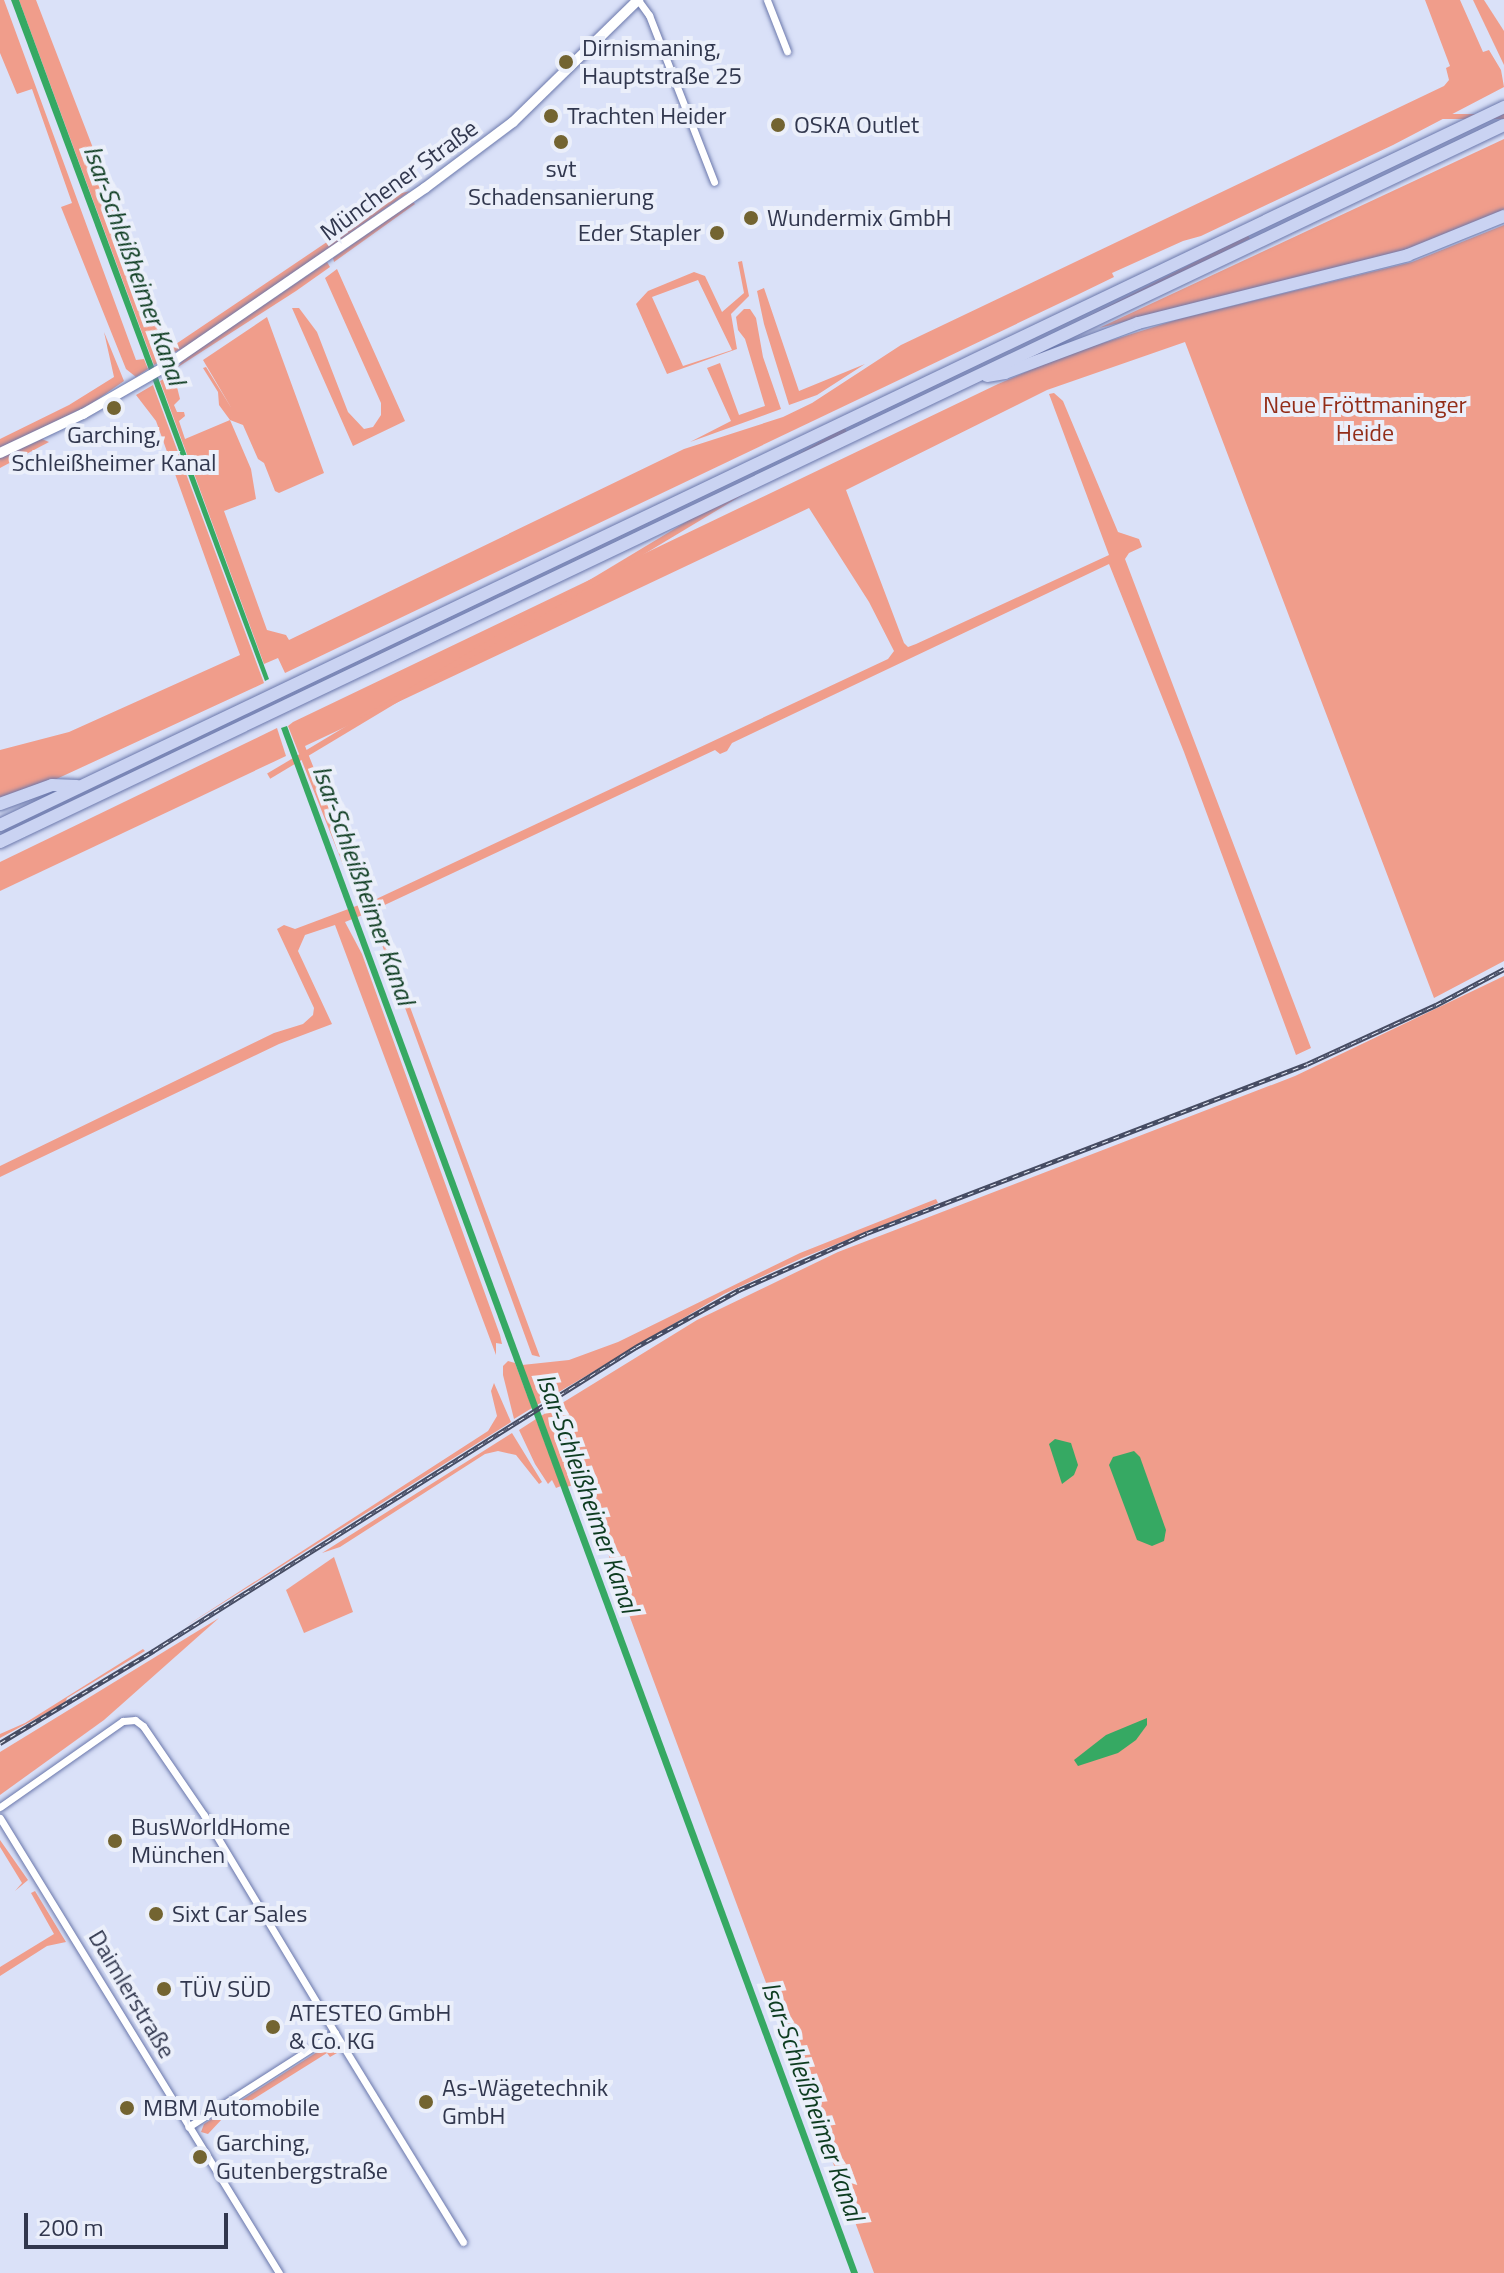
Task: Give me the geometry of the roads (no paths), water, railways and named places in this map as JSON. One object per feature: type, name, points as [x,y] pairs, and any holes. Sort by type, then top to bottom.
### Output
[{"type":"highway","points":[[0,825],[1504,105]]},
{"type":"highway","points":[[0,842],[1504,125]]},
{"type":"highway","points":[[972,378],[1005,373],[1138,323],[1408,255],[1504,216]]},
{"type":"highway","points":[[0,804],[52,785],[80,786]]},
{"type":"main road","name":"Münchener Straße","points":[[0,453],[85,413],[163,368],[473,154],[529,108],[638,0]]},
{"type":"street","points":[[638,0],[649,15],[714,182]]},
{"type":"street","points":[[767,0],[787,51]]},
{"type":"street","points":[[0,1807],[123,1721],[135,1720],[143,1726],[204,1815],[463,2242]]},
{"type":"street","name":"Daimlerstraße","points":[[0,1818],[279,2273]]},
{"type":"street","points":[[188,2127],[335,2033]]},
{"type":"railway","points":[[0,1743],[153,1651],[636,1347],[739,1290],[867,1233],[1307,1064],[1436,1005],[1504,969]]},
{"type":"place","name":"Dirnismaning, Hauptstraße 25","points":[[566,62]]},
{"type":"place","name":"Trachten Heider","points":[[551,116]]},
{"type":"place","name":"OSKA Outlet","points":[[778,125]]},
{"type":"place","name":"svt Schadensanierung","points":[[561,142]]},
{"type":"place","name":"Wundermix GmbH","points":[[751,218]]},
{"type":"place","name":"Eder Stapler","points":[[717,233]]},
{"type":"place","name":"Garching, Schleißheimer Kanal","points":[[114,408]]},
{"type":"place","name":"BusWorldHome München","points":[[115,1841]]},
{"type":"place","name":"Sixt Car Sales","points":[[156,1914]]},
{"type":"place","name":"TÜV SÜD","points":[[164,1989]]},
{"type":"place","name":"ATESTEO GmbH & Co. KG","points":[[273,2027]]},
{"type":"place","name":"As-Wägetechnik GmbH","points":[[426,2102]]},
{"type":"place","name":"MBM Automobile","points":[[127,2108]]},
{"type":"place","name":"Garching, Gutenbergstraße","points":[[200,2157]]},
{"type":"water label","name":"Isar-Schleißheimer Kanal","points":[[135,265]]},
{"type":"water label","name":"Isar-Schleißheimer Kanal","points":[[364,885]]},
{"type":"water label","name":"Isar-Schleißheimer Kanal","points":[[588,1493]]},
{"type":"water label","name":"Isar-Schleißheimer Kanal","points":[[813,2101]]},
{"type":"park label","name":"Neue Fröttmaninger Heide","points":[[1365,419]]}]
